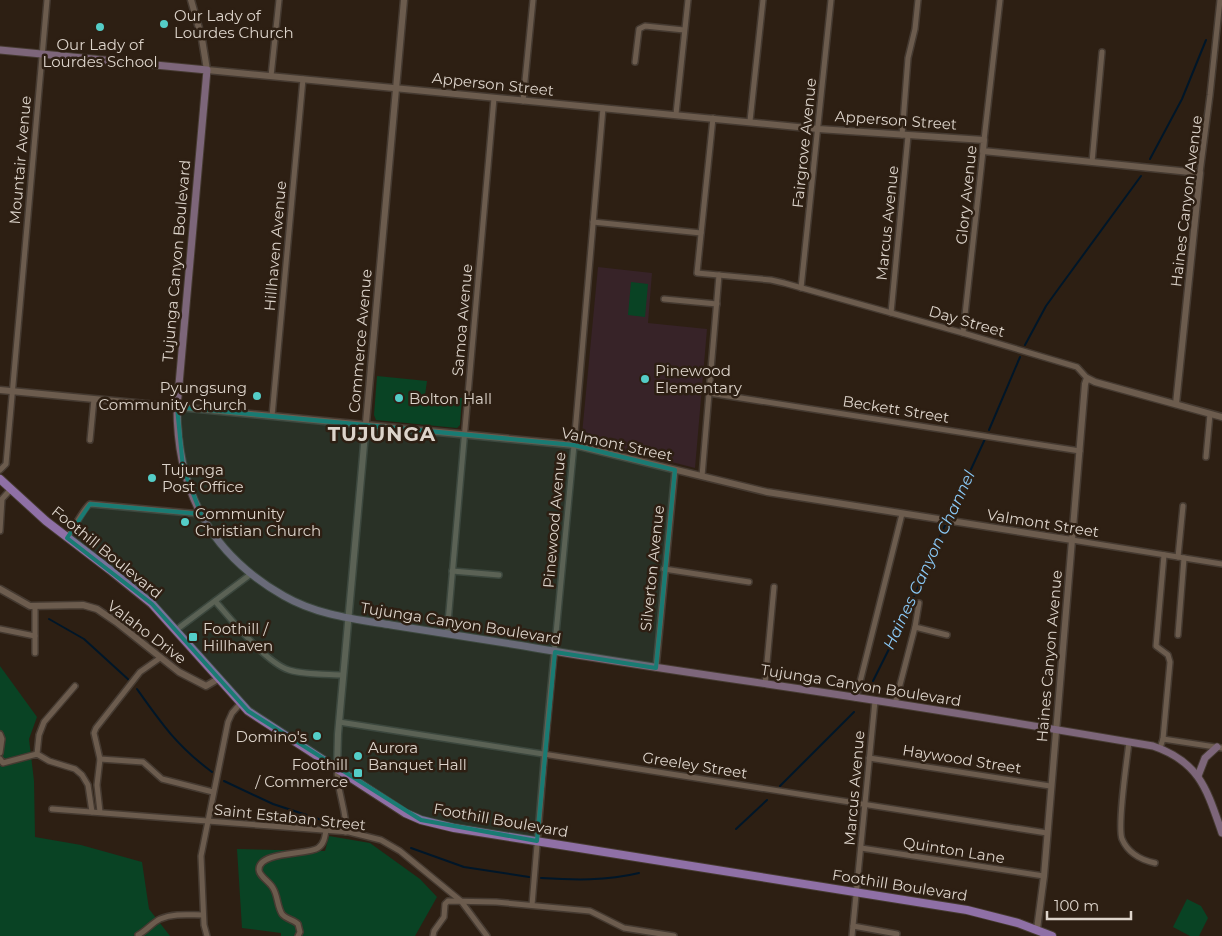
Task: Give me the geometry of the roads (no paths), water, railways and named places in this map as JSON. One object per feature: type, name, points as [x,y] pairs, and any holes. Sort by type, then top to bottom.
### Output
[{"type":"main road","name":"Apperson Street","points":[[0,50],[207,70]]},
{"type":"main road","name":"Tujunga Canyon Boulevard","points":[[207,70],[177,407],[178,438],[187,483],[201,514],[227,551],[251,574],[302,605],[324,613],[348,618],[656,668],[1055,729],[1160,748],[1186,762],[1198,776],[1209,796],[1222,833]]},
{"type":"main road","name":"Foothill Boulevard","points":[[0,479],[46,521],[152,604],[240,704],[337,770],[405,813],[421,820],[454,828],[985,914],[1018,922],[1036,933],[1052,936]]},
{"type":"main road","points":[[1198,776],[1205,758],[1220,747]]},
{"type":"street","name":"Mountair Avenue","points":[[0,470],[6,464],[47,0]]},
{"type":"street","name":"Tujunga Canyon Boulevard","points":[[191,0],[202,39],[207,70]]},
{"type":"street","points":[[270,76],[279,0]]},
{"type":"street","name":"Commerce Avenue","points":[[346,832],[346,817],[338,790],[336,755],[394,88],[404,0]]},
{"type":"street","points":[[523,101],[533,0]]},
{"type":"street","points":[[676,114],[688,0]]},
{"type":"street","points":[[750,122],[763,0]]},
{"type":"street","name":"Fairgrove Avenue","points":[[801,288],[831,0]]},
{"type":"street","name":"Marcus Avenue","points":[[891,313],[905,136],[908,58],[915,29],[918,0]]},
{"type":"street","name":"Glory Avenue","points":[[963,333],[1000,0]]},
{"type":"street","name":"Haines Canyon Avenue","points":[[1176,404],[1220,0]]},
{"type":"street","points":[[635,62],[639,29],[645,26],[684,30]]},
{"type":"street","points":[[1092,162],[1102,52]]},
{"type":"street","name":"Apperson Street","points":[[207,70],[905,136],[984,140]]},
{"type":"street","name":"Hillhaven Avenue","points":[[272,416],[303,79]]},
{"type":"street","name":"Samoa Avenue","points":[[447,634],[494,98]]},
{"type":"street","name":"Pinewood Avenue","points":[[532,904],[603,108]]},
{"type":"street","points":[[593,222],[701,233],[713,118]]},
{"type":"street","points":[[983,151],[1200,173]]},
{"type":"street","name":"Day Street","points":[[701,233],[697,272],[771,280],[801,288],[1078,367],[1087,378],[1095,382],[1222,417]]},
{"type":"street","points":[[702,476],[719,275]]},
{"type":"street","points":[[664,299],[717,304]]},
{"type":"street","name":"Haines Canyon Avenue","points":[[1036,933],[1044,876],[1050,786],[1087,378]]},
{"type":"street","name":"Valmont Street","points":[[0,390],[574,445],[767,492],[1222,564]]},
{"type":"street","name":"Beckett Street","points":[[709,393],[1080,451]]},
{"type":"street","points":[[90,440],[94,399]]},
{"type":"street","points":[[1206,457],[1210,414]]},
{"type":"street","name":"Silverton Avenue","points":[[656,668],[675,470]]},
{"type":"street","points":[[0,531],[2,499],[11,489]]},
{"type":"street","points":[[67,538],[82,516],[85,507],[90,504],[201,514]]},
{"type":"street","points":[[1178,635],[1183,506]]},
{"type":"street","points":[[856,698],[902,514]]},
{"type":"street","points":[[1160,748],[1163,739],[1170,659],[1166,653],[1157,648],[1156,643],[1164,555]]},
{"type":"street","points":[[664,569],[749,582]]},
{"type":"street","points":[[452,571],[499,575]]},
{"type":"street","points":[[176,630],[251,574]]},
{"type":"street","points":[[765,684],[774,587]]},
{"type":"street","name":"Valaho Drive","points":[[0,589],[26,604],[35,606],[90,606],[116,622],[178,672],[204,686],[218,679]]},
{"type":"street","points":[[215,601],[249,639],[284,668],[296,672],[344,675]]},
{"type":"street","points":[[895,704],[915,627],[919,603]]},
{"type":"street","points":[[35,606],[35,653]]},
{"type":"street","points":[[915,627],[947,635]]},
{"type":"street","points":[[0,629],[34,636]]},
{"type":"street","points":[[100,812],[97,785],[100,758],[94,733],[99,723],[140,672],[160,658]]},
{"type":"street","points":[[37,754],[39,735],[44,722],[75,686]]},
{"type":"street","name":"Marcus Avenue","points":[[852,936],[866,805],[874,701]]},
{"type":"street","points":[[207,936],[201,864],[213,792],[230,717],[240,704]]},
{"type":"street","name":"Greeley Street","points":[[339,722],[1047,833]]},
{"type":"street","points":[[0,734],[2,740],[0,753]]},
{"type":"street","points":[[1163,739],[1220,747]]},
{"type":"street","points":[[1129,742],[1122,813],[1122,838],[1135,856],[1155,863]]},
{"type":"street","points":[[1,762],[37,754],[49,761],[75,769],[88,782],[92,812]]},
{"type":"street","points":[[100,758],[143,762],[162,779],[213,792]]},
{"type":"street","name":"Haywood Street","points":[[869,758],[1050,786]]},
{"type":"street","name":"Saint Estaban Street","points":[[52,809],[326,830],[346,832],[382,840],[400,851],[461,901],[486,936]]},
{"type":"street","points":[[298,936],[300,932],[298,924],[282,913],[275,892],[260,872],[259,866],[273,858],[286,854],[311,851],[317,848],[324,841],[326,830]]},
{"type":"street","name":"Quinton Lane","points":[[861,848],[1044,876]]},
{"type":"street","points":[[433,936],[434,931],[444,917],[445,904],[448,901],[532,904],[590,910],[624,928],[674,936]]},
{"type":"street","points":[[138,935],[147,931],[159,920],[174,915],[204,915]]},
{"type":"street","points":[[853,926],[897,934]]},
{"type":"waterway","name":"Haines Canyon Channel","points":[[1150,159],[1182,99],[1206,40]]},
{"type":"waterway","name":"Haines Canyon Channel","points":[[1025,345],[1046,306],[1141,176]]},
{"type":"waterway","name":"Haines Canyon Channel","points":[[989,430],[1020,357]]},
{"type":"waterway","name":"Haines Canyon Channel","points":[[948,519],[985,439]]},
{"type":"waterway","name":"Haines Canyon Channel","points":[[873,681],[905,617],[946,523]]},
{"type":"waterway","name":"Haines Canyon Channel","points":[[49,619],[84,639],[130,681]]},
{"type":"waterway","name":"Haines Canyon Channel","points":[[137,689],[170,734],[212,772]]},
{"type":"waterway","name":"Haines Canyon Channel","points":[[780,786],[854,712]]},
{"type":"waterway","name":"Haines Canyon Channel","points":[[224,781],[273,804],[331,823]]},
{"type":"waterway","name":"Haines Canyon Channel","points":[[736,829],[767,800]]},
{"type":"waterway","name":"Haines Canyon Channel","points":[[411,848],[464,867],[529,877]]},
{"type":"waterway","name":"Haines Canyon Channel","points":[[541,878],[590,879],[639,873]]},
{"type":"place","name":"Our Lady of Lourdes Church","points":[[164,24]]},
{"type":"place","name":"Our Lady of Lourdes School","points":[[100,27]]},
{"type":"place","name":"Pinewood Elementary","points":[[645,379]]},
{"type":"place","name":"Pyungsung Community Church","points":[[257,396]]},
{"type":"place","name":"Bolton Hall","points":[[399,398]]},
{"type":"place","name":"Tujunga Post Office","points":[[152,478]]},
{"type":"place","name":"Community Christian Church","points":[[185,522]]},
{"type":"place","name":"Foothill / Hillhaven","points":[[193,637]]},
{"type":"place","name":"Domino's","points":[[317,736]]},
{"type":"place","name":"Aurora Banquet Hall","points":[[358,756]]},
{"type":"place","name":"Foothill / Commerce","points":[[358,773]]},
{"type":"district","name":"TUJUNGA","points":[[382,434]]}]
